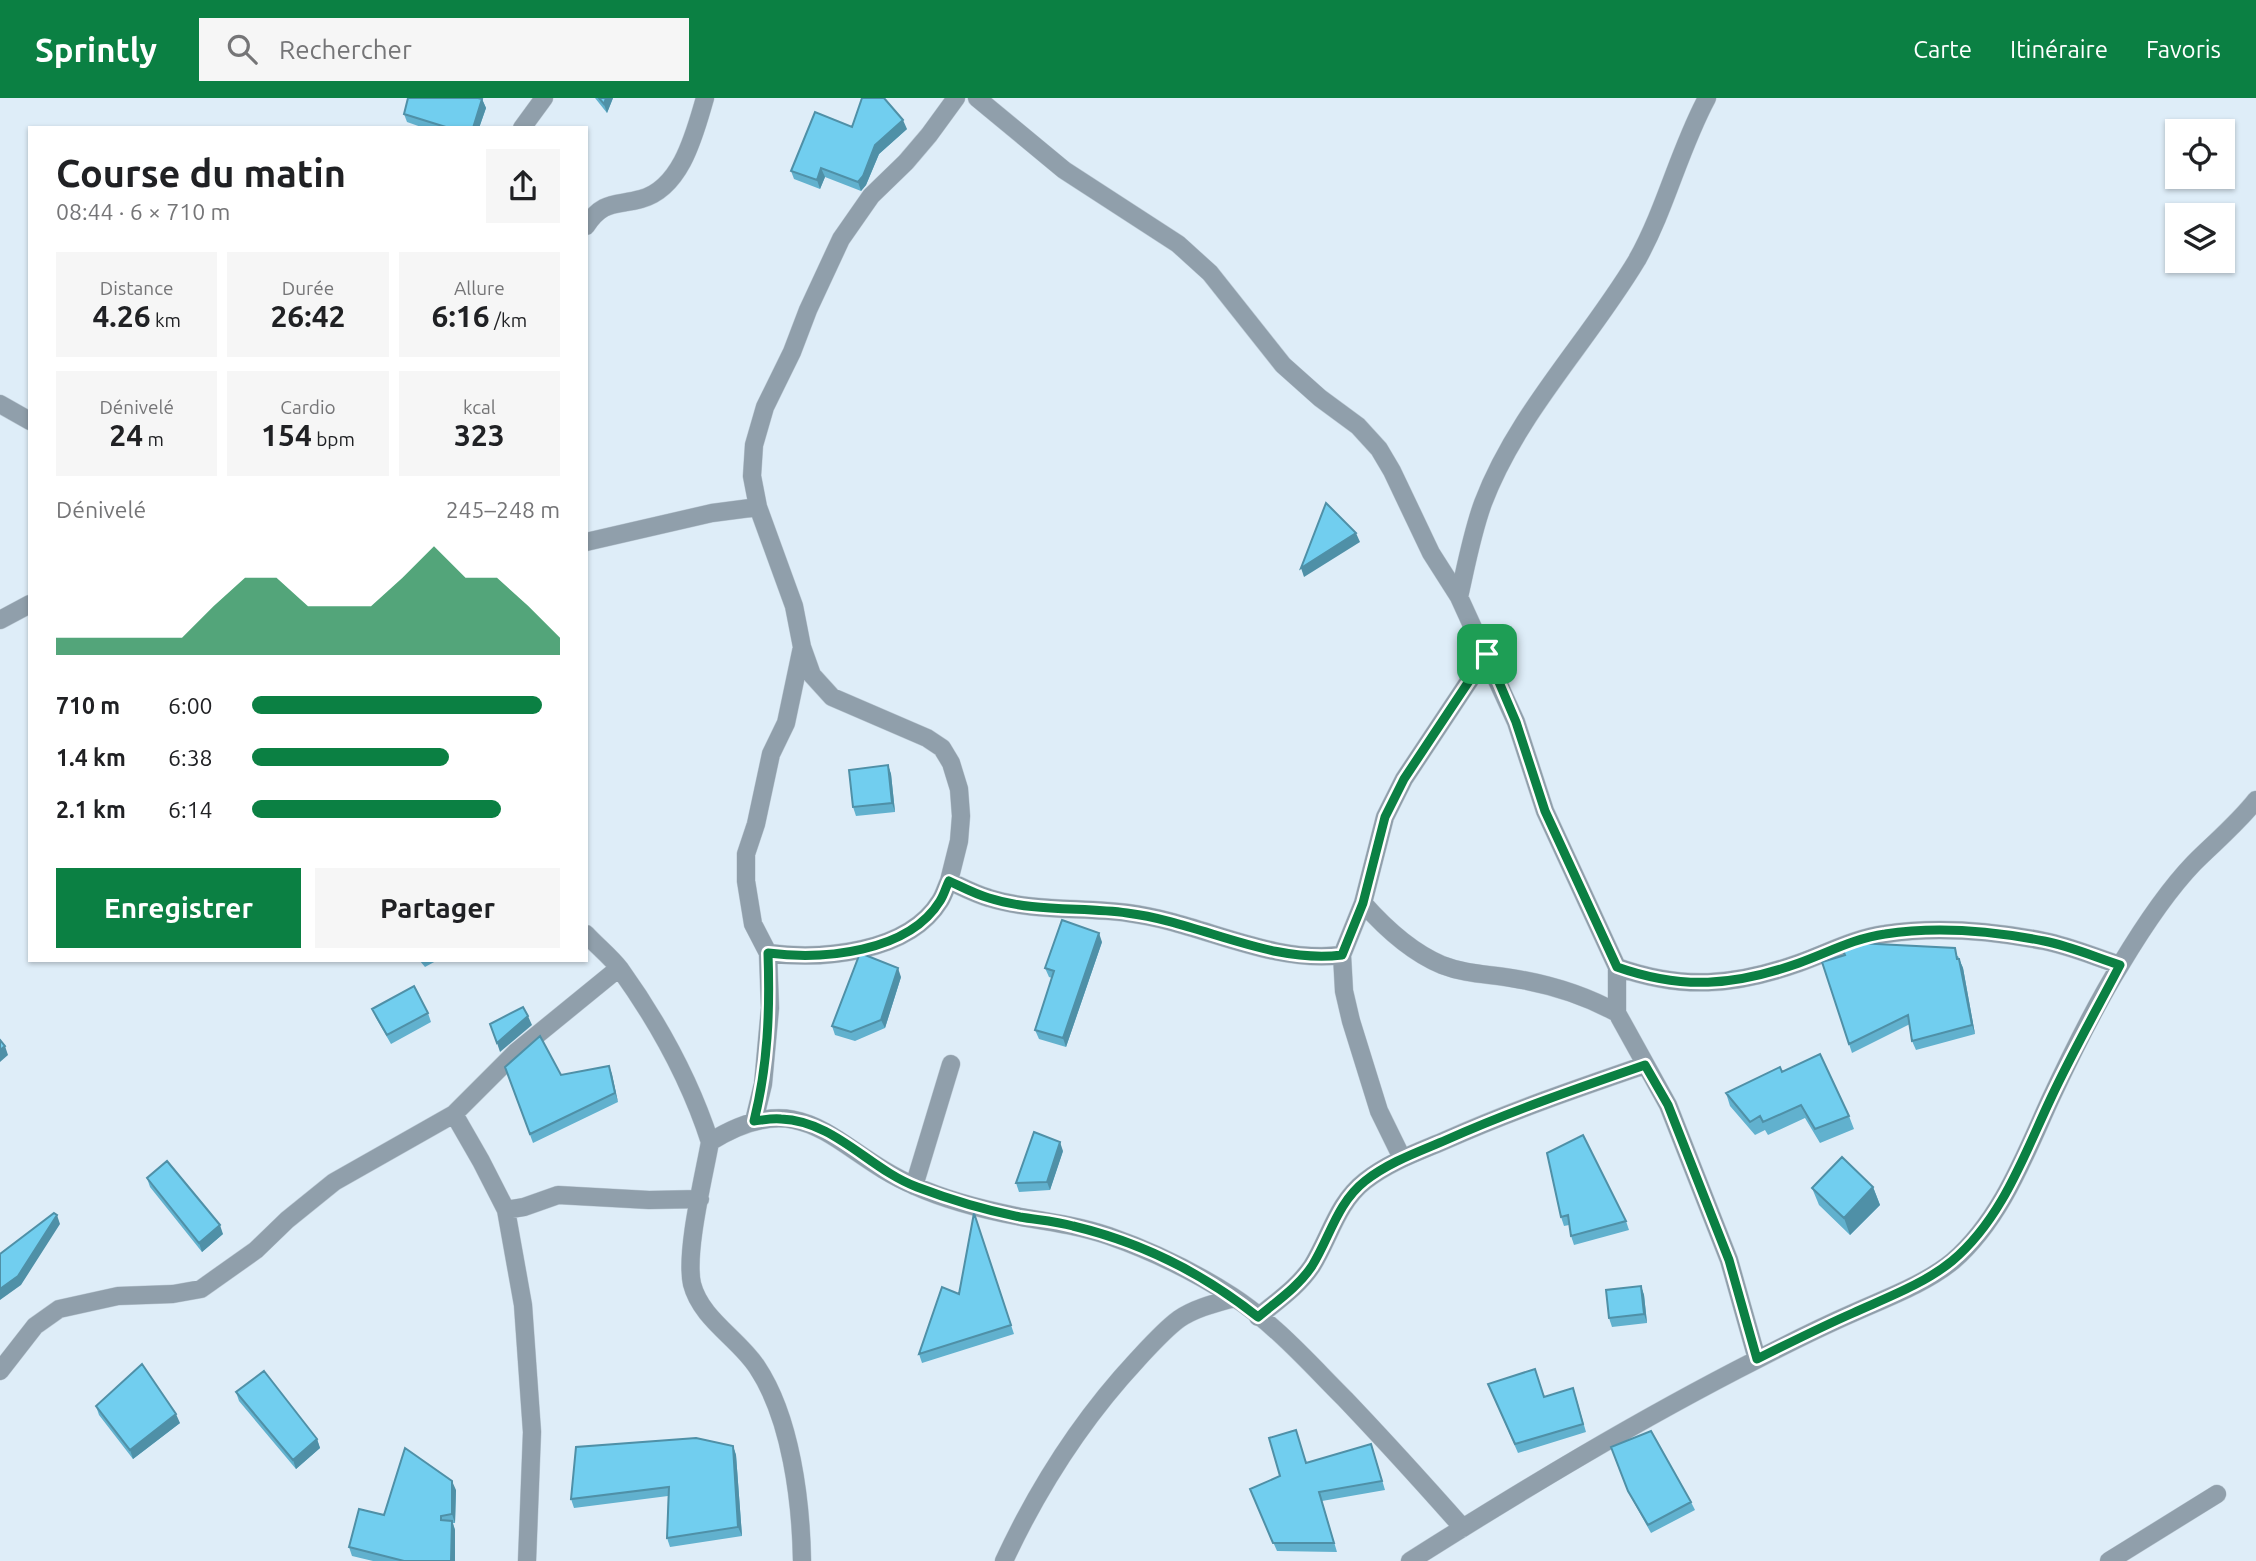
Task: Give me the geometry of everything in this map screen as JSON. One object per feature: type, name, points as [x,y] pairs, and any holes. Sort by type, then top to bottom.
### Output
[{"type":"street","points":[[523,126],[544,98]]},
{"type":"street","points":[[588,224],[601,209],[611,203],[644,198],[671,179],[689,151],[705,98]]},
{"type":"street","points":[[768,953],[828,956],[887,942],[908,932],[924,920],[940,901],[949,881],[959,841],[959,789],[951,763],[942,748],[902,726],[832,697],[812,675],[802,647],[794,606],[758,507],[752,476],[754,445],[765,407],[841,239],[871,196],[906,162],[956,98]]},
{"type":"street","points":[[977,98],[1064,170],[1178,244],[1210,273],[1283,365],[1320,398],[1358,426],[1379,449],[1431,553],[1460,597],[1516,722],[1545,811],[1617,967],[1617,1013],[1668,1105],[1729,1260],[1757,1359]]},
{"type":"street","points":[[1460,597],[1483,503],[1504,459],[1538,403],[1636,261],[1657,223],[1707,98]]},
{"type":"street","points":[[0,404],[28,420]]},
{"type":"street","points":[[588,542],[712,513],[758,507]]},
{"type":"street","points":[[0,620],[28,605]]},
{"type":"street","points":[[754,1121],[763,1084],[770,1008],[768,953],[753,924],[746,881],[746,854],[756,824],[771,754],[786,723],[802,647]]},
{"type":"street","points":[[1402,1158],[1379,1111],[1351,1021],[1344,991],[1342,955],[1363,903],[1385,817],[1404,779],[1487,654]]},
{"type":"street","points":[[1410,1561],[1654,1412],[1926,1278],[1952,1261],[1982,1230],[2016,1178],[2052,1097],[2120,965],[2150,919],[2193,864],[2240,820],[2256,800]]},
{"type":"street","points":[[949,881],[988,898],[1008,903],[1128,913],[1298,956],[1342,955]]},
{"type":"street","points":[[1363,903],[1382,925],[1442,965],[1474,975],[1509,978],[1578,993],[1617,1013]]},
{"type":"street","points":[[1617,967],[1675,982],[1715,983],[1797,964],[1883,934],[1936,930],[1988,933],[2045,941],[2120,965]]},
{"type":"street","points":[[588,936],[620,968],[673,1052],[699,1107],[710,1142],[691,1254],[692,1283],[700,1302],[756,1365],[774,1396],[795,1480],[802,1561]]},
{"type":"street","points":[[0,1371],[35,1326],[59,1309],[118,1296],[173,1294],[201,1289],[256,1250],[287,1220],[334,1182],[454,1114],[516,1052],[620,968]]},
{"type":"street","points":[[914,1186],[951,1064]]},
{"type":"street","points":[[1258,1317],[1303,1278],[1314,1263],[1336,1216],[1347,1199],[1365,1181],[1402,1158],[1504,1115],[1645,1065]]},
{"type":"street","points":[[454,1114],[506,1210],[523,1305],[531,1421],[530,1531],[527,1561]]},
{"type":"street","points":[[710,1142],[728,1130],[754,1121],[779,1118],[800,1121],[822,1129],[914,1186],[979,1208],[1048,1220],[1106,1236],[1167,1260],[1234,1298],[1282,1336],[1372,1426],[1462,1528]]},
{"type":"street","points":[[506,1210],[524,1207],[558,1195],[649,1200],[699,1199]]},
{"type":"street","points":[[1004,1561],[1058,1463],[1087,1419],[1115,1384],[1148,1347],[1180,1318],[1205,1306],[1234,1298]]},
{"type":"street","points":[[2109,1561],[2217,1494]]},
{"type":"building","points":[[408,98],[482,99],[474,126],[443,126],[404,114]]},
{"type":"building","points":[[862,98],[884,98],[903,120],[875,145],[858,182],[821,168],[817,180],[791,171],[815,112],[852,127]]},
{"type":"building","points":[[1326,503],[1356,533],[1301,568]]},
{"type":"building","points":[[888,765],[892,803],[853,807],[849,770]]},
{"type":"building","points":[[1062,920],[1099,933],[1063,1038],[1035,1030],[1054,971],[1045,968]]},
{"type":"building","points":[[1857,943],[1955,948],[1972,1025],[1912,1041],[1908,1015],[1849,1044],[1822,962],[1845,955],[1842,948]]},
{"type":"building","points":[[860,953],[898,968],[881,1020],[851,1032],[832,1026]]},
{"type":"building","points":[[414,986],[428,1013],[387,1035],[372,1009]]},
{"type":"building","points":[[523,1007],[528,1016],[497,1043],[490,1024]]},
{"type":"building","points":[[540,1036],[561,1075],[609,1066],[615,1093],[530,1134],[505,1067]]},
{"type":"building","points":[[1820,1054],[1849,1116],[1815,1129],[1801,1105],[1763,1122],[1760,1116],[1750,1122],[1726,1093],[1780,1067],[1782,1072]]},
{"type":"building","points":[[1034,1132],[1060,1142],[1047,1182],[1016,1183]]},
{"type":"building","points":[[1583,1135],[1626,1221],[1571,1236],[1568,1215],[1561,1217],[1547,1153]]},
{"type":"building","points":[[1842,1157],[1873,1187],[1844,1218],[1812,1188]]},
{"type":"building","points":[[167,1161],[220,1225],[199,1243],[147,1178]]},
{"type":"building","points":[[54,1213],[57,1215],[18,1276],[0,1289],[0,1254]]},
{"type":"building","points":[[974,1213],[1011,1325],[919,1354],[942,1287],[959,1294]]},
{"type":"building","points":[[1641,1286],[1644,1314],[1609,1318],[1606,1290]]},
{"type":"building","points":[[142,1364],[176,1414],[130,1450],[96,1406]]},
{"type":"building","points":[[1535,1369],[1544,1397],[1573,1388],[1583,1424],[1515,1444],[1488,1384]]},
{"type":"building","points":[[264,1371],[317,1439],[293,1460],[236,1392]]},
{"type":"building","points":[[1296,1430],[1306,1463],[1371,1444],[1382,1481],[1319,1492],[1334,1543],[1273,1543],[1250,1489],[1280,1476],[1269,1438]]},
{"type":"building","points":[[1651,1431],[1691,1502],[1648,1525],[1628,1491],[1611,1447]]},
{"type":"building","points":[[696,1438],[733,1446],[738,1527],[667,1538],[669,1487],[571,1499],[576,1447]]},
{"type":"building","points":[[405,1448],[452,1481],[452,1514],[441,1516],[441,1520],[452,1521],[451,1561],[404,1561],[349,1547],[359,1509],[384,1515]]},
{"type":"route","points":[[1487,654],[1516,722],[1545,811],[1617,967],[1675,982],[1715,983],[1797,964],[1883,934],[1936,930],[1988,933],[2045,941],[2120,965],[2052,1097],[2016,1178],[1982,1230],[1952,1261],[1894,1295],[1757,1359],[1729,1260],[1668,1105],[1645,1065],[1494,1118],[1402,1158],[1365,1181],[1347,1199],[1336,1216],[1314,1263],[1303,1278],[1258,1317],[1234,1298],[1201,1278],[1141,1248],[1076,1226],[979,1208],[914,1186],[822,1129],[800,1121],[779,1118],[754,1121],[763,1084],[770,1008],[768,953],[828,956],[887,942],[908,932],[924,920],[940,901],[949,881],[988,898],[1008,903],[1128,913],[1298,956],[1342,955],[1363,903],[1385,817],[1404,779],[1487,654]]}]
